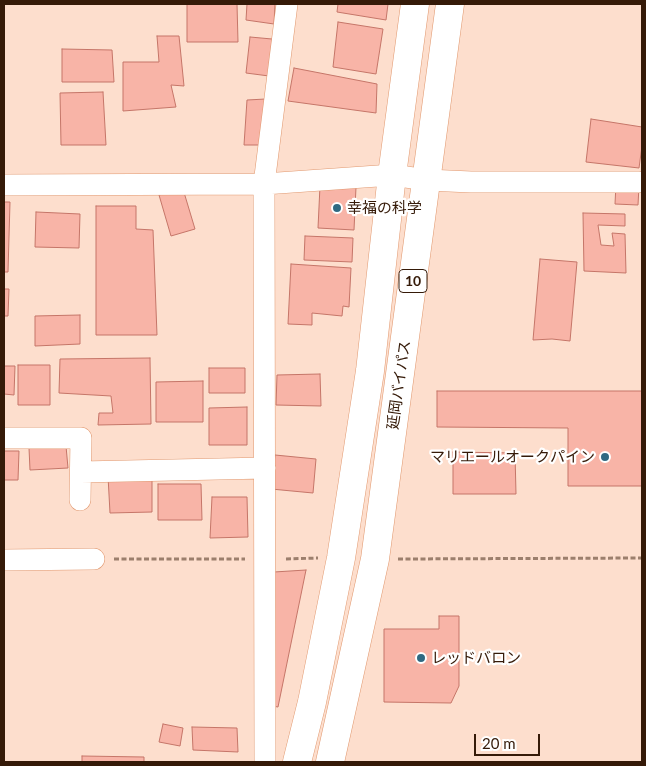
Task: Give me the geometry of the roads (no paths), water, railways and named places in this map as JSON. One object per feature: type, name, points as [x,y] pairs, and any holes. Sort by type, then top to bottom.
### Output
[{"type":"highway","name":"延岡バイパス","points":[[297,762],[312,702],[341,558],[370,371],[392,175],[415,4]]},
{"type":"highway","name":"延岡バイパス","points":[[330,762],[375,559],[450,4]]},
{"type":"street","points":[[265,762],[264,184],[287,4]]},
{"type":"street","points":[[4,185],[264,184],[392,175],[427,180],[471,182],[639,182]]},
{"type":"street","points":[[4,438],[82,438],[80,500]]},
{"type":"street","points":[[81,472],[265,468]]},
{"type":"street","points":[[4,560],[94,558]]},
{"type":"place","name":"幸福の科学","points":[[337,208]]},
{"type":"place","name":"マリエールオークパイン","points":[[605,457]]},
{"type":"place","name":"レッドバロン","points":[[421,658]]}]
